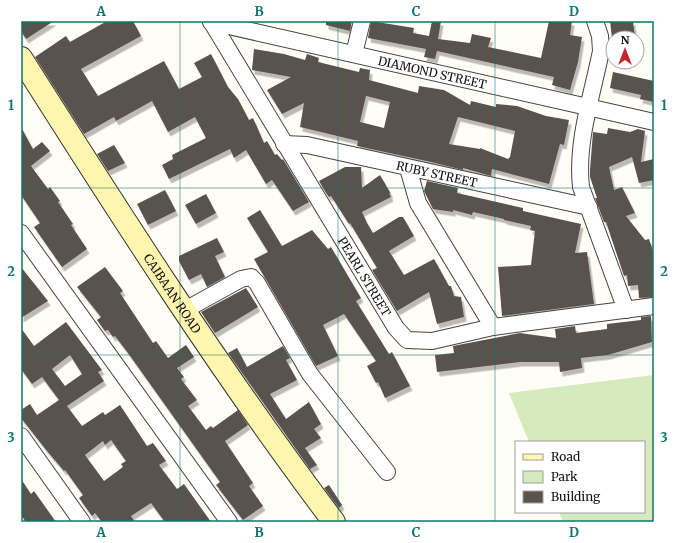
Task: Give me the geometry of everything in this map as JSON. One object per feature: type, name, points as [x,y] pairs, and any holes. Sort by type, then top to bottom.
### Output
[{"type":"street","points":[[354,54],[362,21]]},
{"type":"street","points":[[595,21],[600,36],[601,51],[580,149],[579,169],[581,187],[626,310]]},
{"type":"street","name":"DIAMOND STREET","points":[[211,22],[654,122]]},
{"type":"street","name":"PEARL STREET","points":[[211,22],[396,328],[407,340],[432,341],[493,327],[654,306]]},
{"type":"street","name":"CAIBAAN ROAD","points":[[21,58],[86,161],[185,310],[281,451],[334,522]]},
{"type":"street","name":"RUBY STREET","points":[[284,144],[307,145],[589,207]]},
{"type":"street","points":[[408,168],[418,203],[493,327]]},
{"type":"street","points":[[21,233],[229,522]]},
{"type":"street","points":[[185,310],[241,279],[251,278],[257,283],[310,374],[387,472]]},
{"type":"street","points":[[21,436],[82,522]]},
{"type":"green space","points":[[654,375],[654,522],[563,522],[559,513],[645,513],[645,441],[529,441],[509,393]]},
{"type":"building","points":[[21,21],[54,21],[26,39],[21,31]]},
{"type":"building","points":[[107,21],[133,21],[141,36],[81,69],[98,96],[164,61],[179,89],[202,77],[194,63],[211,54],[228,87],[238,99],[249,120],[253,118],[264,143],[267,141],[275,155],[277,154],[282,160],[283,159],[309,202],[293,211],[272,180],[266,184],[246,150],[234,158],[230,149],[169,179],[162,165],[173,159],[172,155],[206,138],[195,117],[168,132],[152,101],[116,121],[114,117],[84,134],[35,57],[66,36],[70,42]]},
{"type":"building","points":[[326,21],[352,21],[350,31],[326,25]]},
{"type":"building","points":[[371,21],[414,28],[413,33],[429,36],[432,21],[441,21],[438,39],[470,43],[472,34],[491,38],[488,47],[541,58],[549,21],[572,21],[570,35],[582,37],[578,62],[570,90],[552,85],[554,77],[437,51],[435,59],[424,57],[426,49],[368,38]]},
{"type":"building","points":[[610,21],[633,21],[634,30],[611,30]]},
{"type":"building","points":[[254,49],[284,54],[305,60],[307,54],[319,58],[318,62],[359,72],[360,68],[370,70],[369,80],[418,93],[419,86],[444,90],[470,105],[471,101],[496,107],[496,104],[517,106],[546,116],[569,120],[564,145],[560,144],[549,184],[492,169],[491,176],[463,168],[463,170],[357,146],[358,141],[300,127],[304,103],[282,114],[267,90],[291,77],[252,70]],"holes":[[[366,96],[390,102],[384,128],[360,122]],[[458,117],[515,131],[510,157],[508,159],[480,148],[449,144]]]},
{"type":"building","points":[[613,72],[654,81],[654,102],[640,99],[641,95],[610,88]]},
{"type":"building","points":[[21,127],[33,149],[42,142],[50,151],[31,166],[48,189],[50,187],[60,201],[58,202],[73,224],[71,225],[87,249],[62,267],[34,227],[40,223],[21,195]]},
{"type":"building","points":[[608,128],[630,132],[638,129],[645,131],[641,162],[654,159],[654,180],[639,183],[632,157],[609,167],[614,190],[622,187],[635,213],[626,216],[645,240],[649,239],[654,254],[654,297],[639,298],[638,285],[628,286],[627,275],[624,276],[606,222],[604,222],[595,198],[597,198],[590,177],[593,132],[607,134]]},
{"type":"building","points":[[114,145],[125,163],[108,171],[97,154]]},
{"type":"building","points":[[345,167],[361,167],[362,188],[380,175],[391,194],[389,193],[391,197],[362,212],[367,223],[373,233],[399,217],[403,217],[414,236],[389,251],[404,275],[434,259],[449,286],[451,286],[454,296],[461,297],[464,317],[437,324],[429,292],[397,311],[372,270],[377,268],[350,223],[349,224],[331,196],[329,197],[326,193],[319,181]]},
{"type":"building","points":[[427,181],[458,188],[457,193],[523,208],[523,211],[581,224],[575,253],[587,252],[594,304],[502,316],[498,267],[531,265],[535,231],[530,230],[531,226],[473,212],[472,215],[453,210],[453,212],[433,209],[424,191]]},
{"type":"building","points":[[165,190],[176,211],[148,225],[137,204]]},
{"type":"building","points":[[206,194],[216,213],[196,224],[185,205]]},
{"type":"building","points":[[260,210],[282,246],[312,230],[328,249],[331,247],[361,298],[356,301],[389,354],[392,352],[410,386],[385,398],[378,382],[376,383],[367,366],[376,361],[344,314],[323,325],[338,356],[316,366],[254,259],[268,252],[247,218]]},
{"type":"building","points":[[217,238],[224,252],[215,256],[225,277],[207,287],[201,274],[189,280],[179,261],[179,256]]},
{"type":"building","points":[[21,267],[48,301],[21,318]]},
{"type":"building","points":[[105,267],[123,291],[120,293],[153,343],[156,341],[168,358],[186,345],[194,357],[177,368],[184,377],[181,379],[197,400],[188,406],[206,430],[211,426],[213,428],[238,410],[248,425],[225,441],[253,483],[249,486],[263,506],[243,520],[216,485],[220,482],[128,353],[115,336],[113,337],[108,330],[105,331],[97,320],[101,317],[77,287]]},
{"type":"building","points":[[246,288],[258,307],[215,333],[201,312]]},
{"type":"building","points":[[651,316],[652,342],[608,355],[581,358],[582,368],[560,372],[559,362],[520,362],[437,372],[435,355],[454,353],[453,346],[520,333],[556,338],[555,329],[575,326],[576,333],[607,329],[607,324],[641,320],[641,317]]},
{"type":"building","points":[[66,322],[102,370],[98,372],[104,381],[67,406],[82,426],[103,412],[105,415],[120,405],[147,446],[153,443],[166,461],[159,465],[177,489],[184,484],[211,522],[165,522],[151,503],[131,516],[135,522],[102,522],[95,513],[92,516],[79,498],[83,495],[65,470],[64,471],[47,451],[21,418],[21,410],[30,404],[37,415],[59,400],[42,377],[32,384],[21,369],[21,328],[34,346]],"holes":[[[70,355],[82,374],[65,386],[52,369]],[[111,440],[126,461],[121,464],[123,467],[104,481],[85,455],[103,441],[105,445]]]},
{"type":"building","points":[[283,346],[290,358],[286,360],[297,380],[270,394],[286,419],[309,402],[321,424],[314,429],[321,438],[305,448],[317,465],[310,469],[228,353],[237,348],[247,367]]},
{"type":"building","points":[[21,479],[31,494],[34,491],[56,522],[26,522],[21,515]]},
{"type":"building","points":[[329,485],[342,505],[339,508],[324,488]]}]
